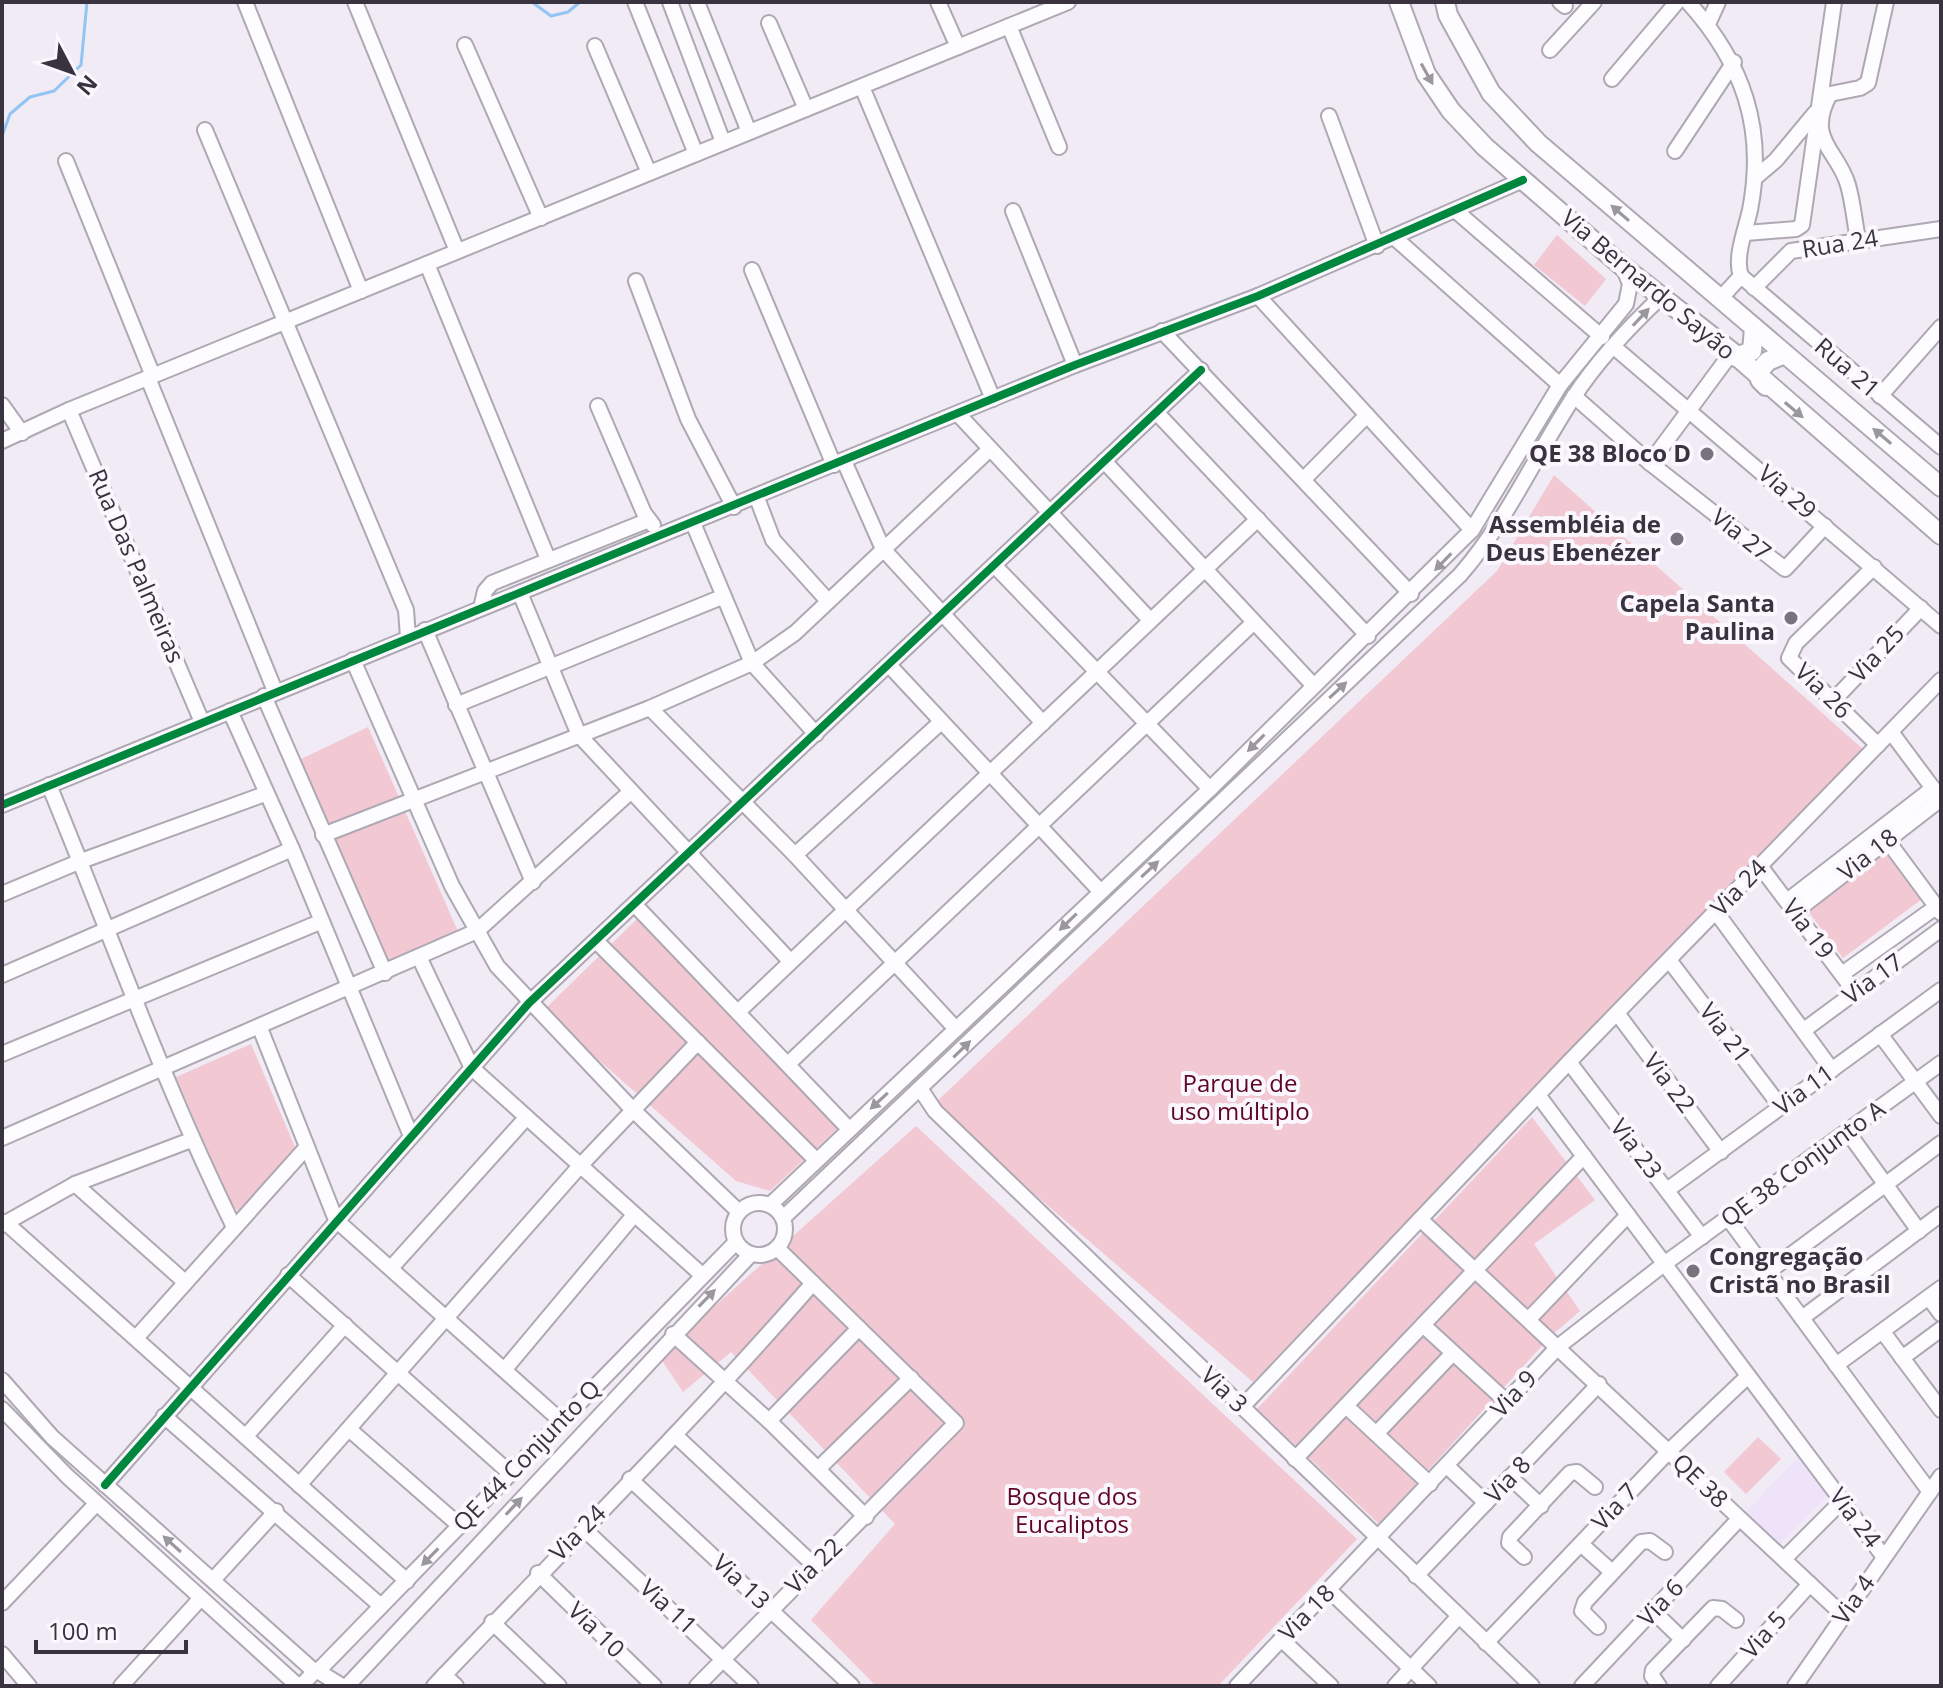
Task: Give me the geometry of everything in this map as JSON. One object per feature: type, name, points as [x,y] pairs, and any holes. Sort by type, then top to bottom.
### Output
[{"type":"main road","name":"Via Bernardo Sayão","points":[[1399,2],[1426,74],[1451,111],[1508,167],[1622,266],[1734,355],[1941,535]]},
{"type":"main road","name":"Via Bernardo Sayão","points":[[1445,2],[1448,15],[1491,93],[1538,143],[1941,487]]},
{"type":"main road","points":[[1734,355],[1752,351],[1754,328]]},
{"type":"main road","points":[[1767,386],[1760,380],[1760,370],[1768,361],[1785,354]]},
{"type":"street","points":[[245,2],[361,291]]},
{"type":"street","points":[[355,2],[457,251]]},
{"type":"street","points":[[635,2],[696,154]]},
{"type":"street","points":[[670,2],[723,142]]},
{"type":"street","points":[[697,2],[749,132]]},
{"type":"street","points":[[938,2],[958,47]]},
{"type":"street","points":[[2,441],[69,410],[1068,2]]},
{"type":"street","points":[[1550,50],[1594,2]]},
{"type":"street","points":[[1612,79],[1677,2]]},
{"type":"street","points":[[1718,2],[1699,10],[1734,62],[1751,124],[1756,177],[1738,261],[1741,276],[1720,299]]},
{"type":"street","points":[[1746,233],[1796,229],[1802,225],[1834,2]]},
{"type":"street","points":[[1858,241],[1847,182],[1823,143],[1825,107],[1830,94],[1860,88],[1868,83],[1886,2]]},
{"type":"street","points":[[769,23],[806,109]]},
{"type":"street","points":[[1009,26],[1059,147]]},
{"type":"street","points":[[465,45],[541,218]]},
{"type":"street","points":[[595,46],[649,173]]},
{"type":"street","points":[[1675,151],[1734,62]]},
{"type":"street","points":[[865,94],[993,399]]},
{"type":"street","points":[[1756,177],[1776,160],[1817,110]]},
{"type":"street","points":[[1329,116],[1377,246]]},
{"type":"street","points":[[205,130],[406,610],[408,637]]},
{"type":"street","points":[[66,161],[323,835],[385,973]]},
{"type":"street","points":[[1497,189],[1508,167]]},
{"type":"street","points":[[2,805],[408,637],[757,498],[1075,365],[1258,296],[1523,180]]},
{"type":"street","points":[[1013,211],[1075,365]]},
{"type":"street","points":[[1456,211],[1602,337]]},
{"type":"street","name":"Rua 24","points":[[1754,288],[1791,251],[1941,229]]},
{"type":"street","points":[[1395,238],[1560,385]]},
{"type":"street","points":[[427,264],[548,559]]},
{"type":"street","points":[[770,1205],[1210,789],[1411,594],[1472,530],[1513,468],[1560,385],[1626,304],[1630,284],[1622,266]]},
{"type":"street","points":[[752,270],[839,463],[883,549],[1043,723]]},
{"type":"street","name":"Rua 21","points":[[1741,276],[1941,447]]},
{"type":"street","points":[[636,281],[688,419],[734,507]]},
{"type":"street","points":[[1258,296],[1472,530]]},
{"type":"street","points":[[783,1218],[1460,575],[1489,542],[1574,396],[1662,296]]},
{"type":"street","points":[[1880,396],[1941,327]]},
{"type":"street","points":[[1162,331],[1305,478],[1411,594]]},
{"type":"street","points":[[1614,347],[1686,411]]},
{"type":"street","points":[[1650,463],[1686,411],[1734,355]]},
{"type":"street","points":[[105,1485],[529,1003],[691,855],[1201,370]]},
{"type":"street","name":"Via 27","points":[[1574,396],[1650,463],[1785,569],[1825,526]]},
{"type":"street","points":[[2,405],[22,433]]},
{"type":"street","points":[[598,406],[649,520],[666,534]]},
{"type":"street","name":"Rua Das Palmeiras","points":[[69,410],[202,722]]},
{"type":"street","name":"Via 29","points":[[1686,411],[1941,626]]},
{"type":"street","points":[[1157,413],[1368,636]]},
{"type":"street","points":[[958,414],[1150,620]]},
{"type":"street","points":[[1305,478],[1367,415]]},
{"type":"street","points":[[323,835],[650,708],[752,663],[795,633],[990,449]]},
{"type":"street","points":[[1521,453],[1537,462]]},
{"type":"street","points":[[1104,461],[1203,571],[1314,686]]},
{"type":"street","points":[[1513,468],[1529,476]]},
{"type":"street","points":[[757,498],[773,540],[828,601]]},
{"type":"street","points":[[738,1012],[1258,519]]},
{"type":"street","points":[[481,608],[485,591],[492,583],[649,520]]},
{"type":"street","points":[[693,523],[752,663],[816,734]]},
{"type":"street","points":[[994,565],[1210,789]]},
{"type":"street","name":"Via 26","points":[[1874,567],[1790,651],[1791,662],[1878,745]]},
{"type":"street","points":[[520,593],[579,735],[629,793],[790,961]]},
{"type":"street","points":[[456,705],[722,597]]},
{"type":"street","name":"Via 25","points":[[1833,701],[1921,608]]},
{"type":"street","points":[[406,610],[428,629],[484,774],[533,882]]},
{"type":"street","points":[[788,1064],[1253,623]]},
{"type":"street","points":[[353,660],[452,886],[497,966],[633,1110],[739,1212]]},
{"type":"street","points":[[889,665],[1100,891]]},
{"type":"street","name":"Via 24","points":[[1242,1407],[1569,1062],[1940,683]]},
{"type":"street","points":[[650,708],[795,855],[956,1029]]},
{"type":"street","points":[[230,711],[292,849],[411,1136]]},
{"type":"street","points":[[795,855],[941,722]]},
{"type":"street","points":[[1891,732],[1937,793]]},
{"type":"street","points":[[49,785],[137,1001],[161,1069],[191,1140],[234,1227]]},
{"type":"street","points":[[2,1138],[420,959],[477,931],[629,793]]},
{"type":"street","name":"Via 18","points":[[1791,906],[1887,840],[1937,793]]},
{"type":"street","name":"Via 18","points":[[1791,906],[1937,793]]},
{"type":"street","points":[[2,894],[81,861],[265,794]]},
{"type":"street","points":[[1887,840],[1939,910]]},
{"type":"street","points":[[2,975],[292,849]]},
{"type":"street","name":"Via 19","points":[[1760,866],[1855,992]]},
{"type":"street","points":[[636,906],[849,1129]]},
{"type":"street","name":"Via 17","points":[[1842,974],[1939,910]]},
{"type":"street","points":[[1716,912],[1832,1070]]},
{"type":"street","points":[[2,1054],[137,1001],[320,922]]},
{"type":"street","name":"Via 17","points":[[1804,1030],[1941,929]]},
{"type":"street","points":[[596,941],[816,1160]]},
{"type":"street","points":[[420,959],[472,1068],[702,1275]]},
{"type":"street","name":"Via 21","points":[[1669,960],[1781,1107]]},
{"type":"street","points":[[1025,965],[1036,977]]},
{"type":"street","name":"Via 11","points":[[1667,1190],[1941,990]]},
{"type":"street","name":"Via 22","points":[[1617,1013],[1721,1152]]},
{"type":"street","points":[[260,1028],[336,1220],[561,1421]]},
{"type":"street","points":[[1880,1034],[1941,1116]]},
{"type":"street","points":[[299,1485],[579,1167],[698,1042]]},
{"type":"street","name":"Via 23","points":[[1569,1062],[1702,1237]]},
{"type":"street","name":"QE 38 Conjunto A","points":[[1664,1264],[1941,1063]]},
{"type":"street","name":"Via 3","points":[[921,1090],[935,1111],[1532,1686]]},
{"type":"street","name":"Via 24","points":[[1538,1095],[1884,1557]]},
{"type":"street","points":[[391,1268],[526,1118]]},
{"type":"street","points":[[1847,1131],[1919,1231]]},
{"type":"street","points":[[191,1140],[75,1184],[4,1223],[407,1581]]},
{"type":"street","points":[[1768,1272],[1941,1143]]},
{"type":"street","points":[[136,1338],[306,1148]]},
{"type":"street","points":[[1295,1459],[1584,1156]]},
{"type":"street","points":[[75,1184],[185,1282]]},
{"type":"street","points":[[755,1203],[770,1205],[783,1218],[785,1234],[777,1248],[766,1254],[751,1254],[736,1242],[733,1227],[739,1212],[755,1203]]},
{"type":"street","points":[[505,1369],[634,1215]]},
{"type":"street","points":[[1529,1319],[1628,1215]]},
{"type":"street","points":[[1802,1318],[1941,1215]]},
{"type":"street","points":[[1728,1218],[1930,1492]]},
{"type":"street","name":"QE 38","points":[[1420,1219],[1843,1615]]},
{"type":"street","name":"QE 44 Conjunto Q","points":[[300,1686],[407,1581],[736,1242]]},
{"type":"street","points":[[777,1248],[911,1378],[818,1469]]},
{"type":"street","name":"QE 44 Conjunto Q","points":[[344,1686],[751,1254]]},
{"type":"street","name":"Via 9","points":[[1377,1539],[1559,1346],[1664,1264]]},
{"type":"street","points":[[288,1275],[511,1474]]},
{"type":"street","name":"Via 24","points":[[439,1680],[538,1573],[726,1382],[813,1283]]},
{"type":"street","points":[[1836,1365],[1935,1293],[1941,1314]]},
{"type":"street","points":[[246,1436],[345,1325]]},
{"type":"street","points":[[1423,1325],[1507,1402]]},
{"type":"street","points":[[769,1421],[859,1328]]},
{"type":"street","points":[[1902,1358],[1941,1329]]},
{"type":"street","points":[[1883,1332],[1941,1410]]},
{"type":"street","points":[[673,1334],[769,1421],[866,1517]]},
{"type":"street","points":[[1376,1434],[1453,1353]]},
{"type":"street","name":"Via 7","points":[[1486,1643],[1669,1451],[1748,1376]]},
{"type":"street","name":"Via 22","points":[[697,1686],[769,1609],[866,1517],[956,1423],[911,1378]]},
{"type":"street","points":[[2,1380],[29,1414],[105,1485],[316,1671],[344,1686]]},
{"type":"street","name":"Via 8","points":[[1416,1576],[1599,1384]]},
{"type":"street","points":[[1346,1406],[1430,1484]]},
{"type":"street","points":[[2,1409],[96,1504],[300,1686]]},
{"type":"street","points":[[164,1416],[381,1606]]},
{"type":"street","points":[[350,1430],[460,1526]]},
{"type":"street","points":[[675,1435],[815,1566]]},
{"type":"street","points":[[67,1476],[77,1469],[78,1460]]},
{"type":"street","points":[[1447,1466],[1486,1503]]},
{"type":"street","points":[[1524,1557],[1509,1540],[1573,1471],[1595,1487]]},
{"type":"street","name":"Via 4","points":[[1795,1686],[1941,1476]]},
{"type":"street","points":[[1510,1477],[1541,1506]]},
{"type":"street","name":"Via 13","points":[[630,1479],[852,1686]]},
{"type":"street","points":[[1784,1559],[1842,1501]]},
{"type":"street","points":[[2,1603],[96,1504]]},
{"type":"street","points":[[213,1580],[276,1511]]},
{"type":"street","name":"Via 6","points":[[1582,1686],[1739,1519]]},
{"type":"street","name":"Via 11","points":[[584,1529],[751,1686]]},
{"type":"street","name":"Via 18","points":[[1239,1685],[1377,1539]]},
{"type":"street","points":[[1598,1627],[1582,1608],[1612,1572],[1644,1540],[1665,1552]]},
{"type":"street","points":[[1581,1544],[1612,1572]]},
{"type":"street","name":"Via 10","points":[[538,1573],[654,1686]]},
{"type":"street","name":"Via 5","points":[[1718,1686],[1810,1584]]},
{"type":"street","points":[[1329,1590],[1429,1686]]},
{"type":"street","points":[[121,1686],[201,1598]]},
{"type":"street","points":[[1659,1686],[1652,1676],[1653,1670],[1713,1608],[1722,1609],[1736,1620]]},
{"type":"street","points":[[1654,1612],[1683,1640]]},
{"type":"street","points":[[1395,1686],[1459,1616]]},
{"type":"street","points":[[492,1622],[559,1686]]},
{"type":"street","points":[[1281,1639],[1331,1686]]},
{"type":"street","points":[[2,1654],[29,1686]]},
{"type":"street","points":[[827,1686],[839,1674]]},
{"type":"street","points":[[439,1680],[456,1686]]},
{"type":"shaded area","points":[[1800,1455],[1827,1495],[1779,1545],[1746,1512]]},
{"type":"green space","points":[[1557,235],[1606,279],[1585,306],[1534,265]]},
{"type":"green space","name":"Parque de uso múltiplo","points":[[1554,475],[1865,751],[1253,1382],[932,1106],[1497,571]]},
{"type":"green space","points":[[368,727],[460,936],[390,966],[299,760]]},
{"type":"green space","points":[[1887,852],[1922,899],[1843,958],[1808,911]]},
{"type":"green space","points":[[637,919],[838,1128],[770,1191],[736,1181],[543,1011]]},
{"type":"green space","points":[[251,1044],[295,1147],[240,1211],[232,1207],[176,1077]]},
{"type":"green space","points":[[1532,1117],[1595,1200],[1534,1244],[1580,1311],[1551,1336],[1379,1524],[1257,1409]]},
{"type":"green space","name":"Bosque dos Eucaliptos","points":[[916,1126],[1357,1539],[1218,1686],[876,1686],[811,1620],[895,1524],[731,1352],[683,1392],[659,1356]]},
{"type":"green space","points":[[1758,1437],[1781,1459],[1746,1494],[1724,1472]]},
{"type":"waterway","points":[[2,136],[10,114],[30,97],[54,91],[81,65],[87,2]]},
{"type":"waterway","points":[[532,2],[551,16],[568,12],[580,2]]},
{"type":"cycle path","points":[[2,805],[1075,365],[1258,296],[1523,180]]},
{"type":"cycle path","points":[[105,1485],[529,1003],[1201,370]]},
{"type":"place","name":"QE 38 Bloco D","points":[[1707,454]]},
{"type":"place","name":"Assembléia de Deus Ebenézer","points":[[1677,539]]},
{"type":"place","name":"Capela Santa Paulina","points":[[1791,618]]},
{"type":"place","name":"Congregação Cristã no Brasil","points":[[1693,1271]]}]
